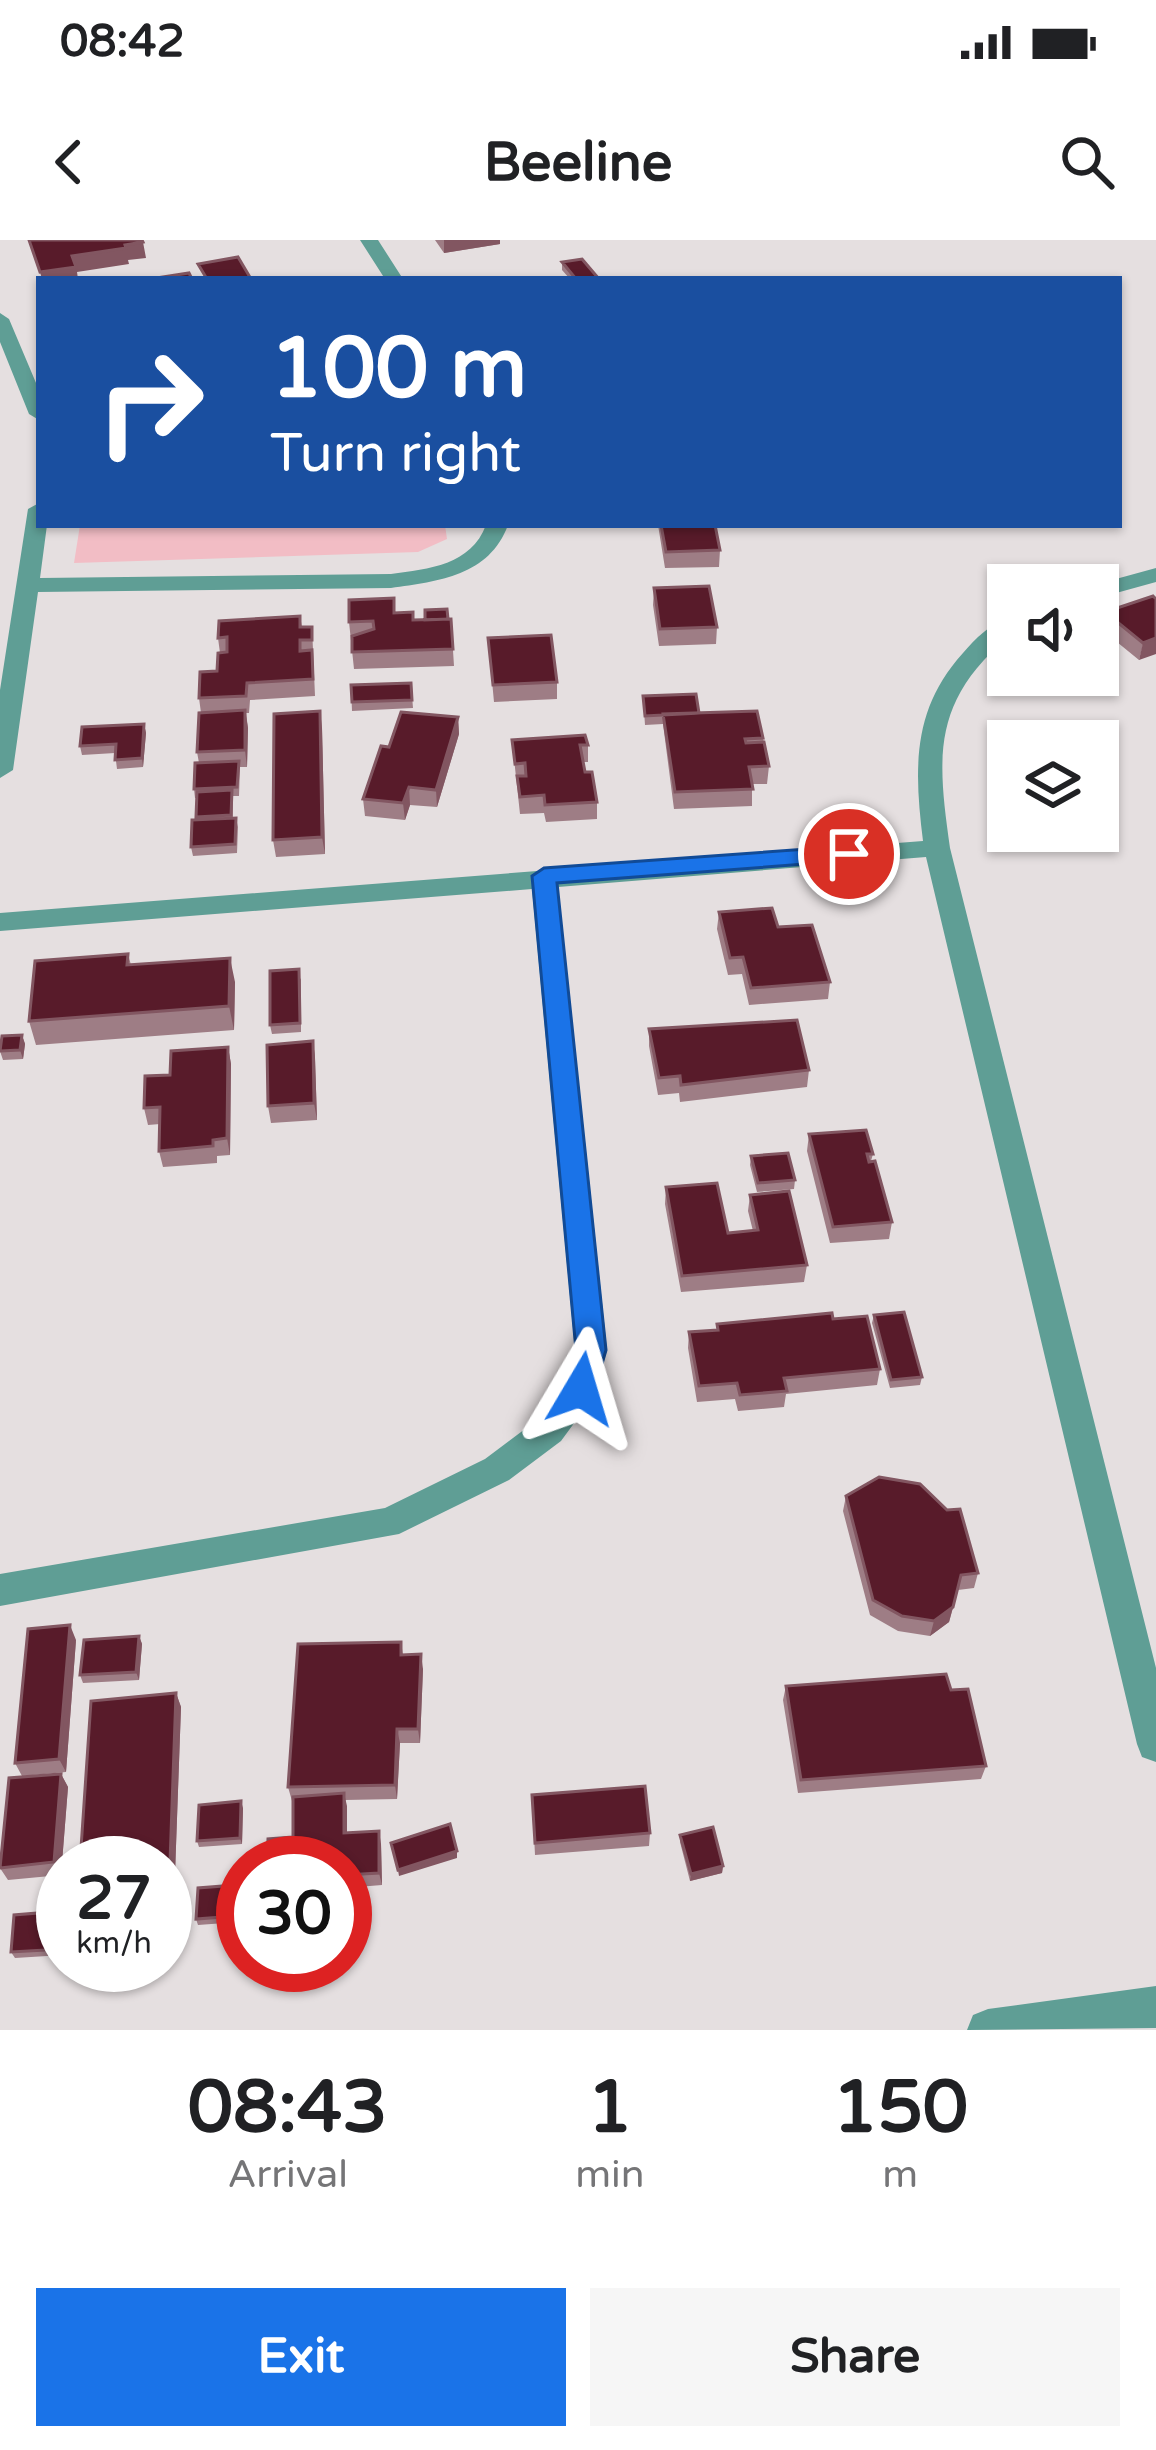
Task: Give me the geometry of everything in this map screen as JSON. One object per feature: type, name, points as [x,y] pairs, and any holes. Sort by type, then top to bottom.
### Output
[{"type":"street","points":[[369,240],[392,276]]},
{"type":"street","points":[[0,319],[36,407]]},
{"type":"street","points":[[0,770],[37,528]]},
{"type":"street","points":[[31,585],[391,581],[441,573],[472,560],[494,538],[496,528]]},
{"type":"street","points":[[1119,585],[1156,575]]},
{"type":"street","points":[[987,641],[943,689],[926,768],[937,848],[1156,1744]]},
{"type":"street","points":[[0,922],[937,848]]},
{"type":"street","points":[[0,1590],[387,1523],[447,1498],[543,1437],[581,1389],[591,1350],[544,876]]},
{"type":"street","points":[[988,2030],[1156,2007]]},
{"type":"shaded area","points":[[80,528],[445,528],[447,539],[418,552],[74,563]]},
{"type":"building","points":[[29,240],[143,242],[72,256],[76,267],[40,272]]},
{"type":"building","points":[[238,257],[249,276],[205,276],[198,264]]},
{"type":"building","points":[[582,259],[596,276],[574,276],[562,262]]},
{"type":"building","points":[[662,528],[716,528],[720,550],[666,552]]},
{"type":"building","points":[[709,586],[717,627],[660,629],[654,588]]},
{"type":"building","points":[[1153,596],[1156,638],[1143,643],[1119,623],[1119,607]]},
{"type":"building","points":[[394,598],[394,613],[413,612],[413,620],[451,619],[453,649],[352,652],[352,636],[374,629],[373,621],[349,622],[349,600]]},
{"type":"building","points":[[447,609],[448,619],[425,620],[425,610]]},
{"type":"building","points":[[300,616],[300,627],[312,627],[312,640],[300,640],[300,651],[312,650],[313,679],[247,683],[246,696],[199,698],[200,672],[217,671],[218,653],[227,652],[227,637],[218,638],[219,621]]},
{"type":"building","points":[[551,635],[557,682],[493,685],[488,638]]},
{"type":"building","points":[[411,683],[412,700],[352,702],[351,685]]},
{"type":"building","points":[[696,694],[699,713],[645,716],[643,696]]},
{"type":"building","points":[[245,710],[245,750],[197,752],[199,713]]},
{"type":"building","points":[[320,711],[322,837],[273,840],[274,714]]},
{"type":"building","points":[[757,711],[763,738],[745,739],[746,743],[764,742],[769,766],[749,767],[753,789],[675,792],[663,714]]},
{"type":"building","points":[[401,712],[458,717],[436,790],[409,787],[403,803],[363,799],[381,746],[389,747]]},
{"type":"building","points":[[144,724],[142,758],[115,760],[116,744],[80,746],[82,727]]},
{"type":"building","points":[[585,735],[588,745],[580,745],[585,772],[592,772],[597,802],[545,805],[544,795],[520,797],[517,776],[526,776],[525,763],[515,764],[512,740]]},
{"type":"building","points":[[239,761],[237,787],[194,789],[195,763]]},
{"type":"building","points":[[232,790],[231,815],[196,817],[197,792]]},
{"type":"building","points":[[236,818],[235,844],[191,847],[192,820]]},
{"type":"building","points":[[772,908],[778,927],[812,925],[830,982],[751,988],[743,957],[730,958],[719,912]]},
{"type":"building","points":[[128,954],[127,965],[230,958],[229,1006],[29,1021],[35,961]]},
{"type":"building","points":[[299,969],[300,1023],[270,1025],[270,971]]},
{"type":"building","points":[[797,1020],[809,1070],[681,1085],[680,1076],[659,1078],[649,1029]]},
{"type":"building","points":[[22,1035],[20,1050],[0,1051],[2,1036]]},
{"type":"building","points":[[313,1041],[314,1103],[268,1106],[267,1045]]},
{"type":"building","points":[[228,1047],[227,1138],[213,1140],[213,1146],[159,1151],[160,1107],[144,1108],[145,1076],[170,1075],[171,1051]]},
{"type":"building","points":[[866,1130],[873,1154],[867,1154],[869,1162],[875,1161],[892,1222],[833,1227],[809,1134]]},
{"type":"building","points":[[788,1153],[795,1180],[758,1183],[751,1156]]},
{"type":"building","points":[[717,1183],[728,1233],[758,1230],[750,1195],[789,1191],[807,1265],[682,1276],[666,1187]]},
{"type":"building","points":[[904,1312],[922,1377],[891,1380],[874,1315]]},
{"type":"building","points":[[832,1313],[833,1319],[867,1316],[880,1369],[784,1378],[787,1391],[740,1395],[737,1383],[699,1386],[689,1332],[718,1330],[717,1324]]},
{"type":"building","points":[[879,1477],[920,1484],[947,1510],[960,1509],[978,1573],[961,1575],[953,1607],[934,1621],[902,1616],[873,1600],[846,1496]]},
{"type":"building","points":[[70,1625],[59,1759],[15,1763],[28,1629]]},
{"type":"building","points":[[139,1636],[136,1672],[80,1675],[84,1640]]},
{"type":"building","points":[[401,1642],[401,1655],[421,1654],[418,1729],[397,1729],[395,1785],[288,1787],[298,1644]]},
{"type":"building","points":[[946,1674],[951,1690],[968,1689],[986,1766],[801,1780],[786,1686]]},
{"type":"building","points":[[176,1693],[171,1836],[82,1836],[91,1701]]},
{"type":"building","points":[[61,1774],[56,1836],[36,1836],[36,1864],[0,1868],[9,1778]]},
{"type":"building","points":[[645,1786],[650,1833],[535,1843],[532,1795]]},
{"type":"building","points":[[344,1793],[344,1833],[379,1831],[379,1873],[372,1873],[372,1836],[293,1836],[293,1797]]},
{"type":"building","points":[[241,1801],[240,1836],[197,1841],[199,1805]]},
{"type":"building","points":[[450,1824],[457,1851],[398,1870],[391,1843]]},
{"type":"building","points":[[713,1827],[723,1866],[691,1874],[680,1835]]},
{"type":"building","points":[[216,1887],[216,1917],[196,1919],[198,1888]]},
{"type":"building","points":[[36,1913],[36,1951],[11,1952],[14,1915]]},
{"type":"route","points":[[581,1389],[591,1350],[544,876],[849,854]]}]
